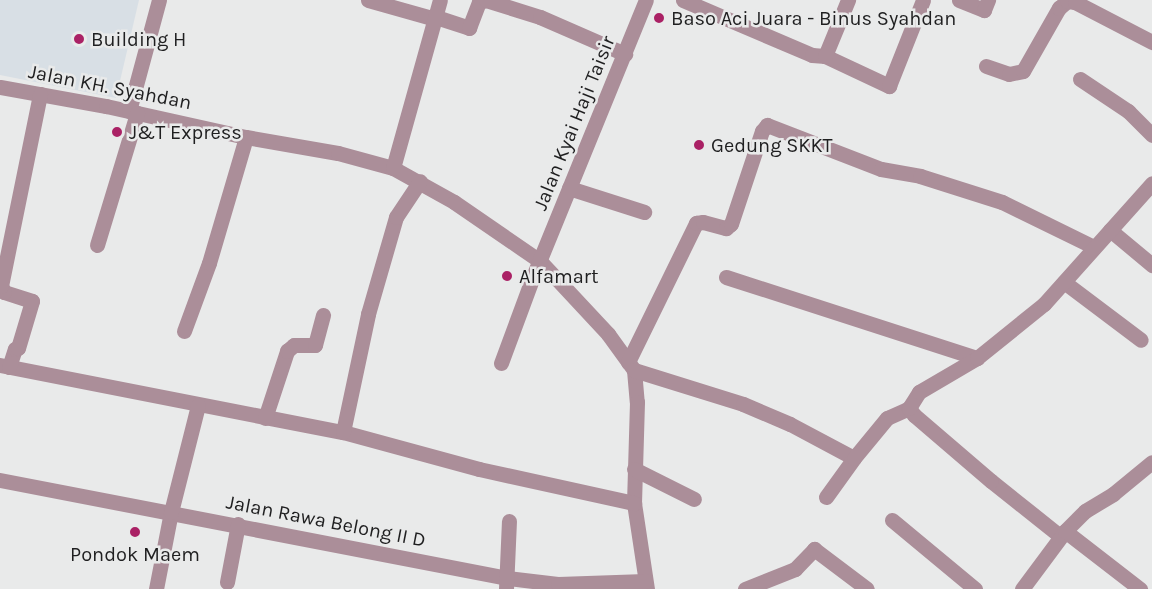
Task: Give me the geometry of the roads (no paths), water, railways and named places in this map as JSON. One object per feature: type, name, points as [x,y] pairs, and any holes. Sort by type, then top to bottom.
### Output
[{"type":"street","points":[[97,245],[133,112],[159,0]]},
{"type":"street","points":[[368,0],[468,28],[479,2],[486,0],[540,17],[625,54]]},
{"type":"street","points":[[393,168],[440,0]]},
{"type":"street","name":"Jalan Kyai Haji Taisir","points":[[501,363],[646,0]]},
{"type":"street","points":[[683,0],[812,55],[825,56],[889,86],[923,0]]},
{"type":"street","points":[[825,56],[848,0]]},
{"type":"street","points":[[959,0],[984,10],[988,0]]},
{"type":"street","points":[[986,66],[1009,74],[1023,71],[1059,8],[1067,1],[1075,2],[1152,42]]},
{"type":"street","points":[[1080,79],[1128,111],[1152,135]]},
{"type":"street","name":"Jalan KH. Syahdan","points":[[0,87],[133,112],[246,137],[339,153],[393,168],[420,181],[540,261],[608,334],[631,366]]},
{"type":"street","points":[[40,94],[4,257],[1,286],[4,292],[32,301],[18,348],[4,366],[168,396],[198,405],[343,432],[479,469],[634,502]]},
{"type":"street","points":[[646,585],[634,502],[637,384],[631,366],[696,223],[703,222],[726,228],[731,224],[762,131],[767,125],[881,169],[920,176],[1002,202],[1059,228],[1094,248]]},
{"type":"street","points":[[184,331],[209,263],[246,137]]},
{"type":"street","points":[[343,432],[368,314],[396,217],[420,181]]},
{"type":"street","points":[[826,497],[887,418],[909,408],[919,392],[977,358],[1034,313],[1152,183]]},
{"type":"street","points":[[569,188],[644,212]]},
{"type":"street","points":[[1110,230],[1152,266]]},
{"type":"street","points":[[726,277],[977,358]]},
{"type":"street","points":[[1064,282],[1141,340]]},
{"type":"street","points":[[265,418],[287,351],[294,345],[315,345],[323,315]]},
{"type":"street","points":[[631,366],[742,404],[790,424],[854,458]]},
{"type":"street","points":[[156,589],[171,512],[198,405]]},
{"type":"street","points":[[909,408],[914,415],[991,481],[1140,589]]},
{"type":"street","points":[[1022,589],[1063,534],[1085,511],[1113,494],[1151,464]]},
{"type":"street","points":[[634,469],[694,499]]},
{"type":"street","name":"Jalan Rawa Belong II D","points":[[0,480],[238,524],[507,584],[646,585]]},
{"type":"street","points":[[891,520],[975,589]]},
{"type":"street","points":[[507,584],[509,521]]},
{"type":"street","points":[[227,582],[238,524]]},
{"type":"street","points":[[745,589],[795,569],[814,549],[867,589]]},
{"type":"place","name":"Baso Aci Juara - Binus Syahdan","points":[[659,18]]},
{"type":"place","name":"Building H","points":[[79,39]]},
{"type":"place","name":"J&T Express","points":[[117,132]]},
{"type":"place","name":"Gedung SKKT","points":[[699,145]]},
{"type":"place","name":"Alfamart","points":[[507,276]]},
{"type":"place","name":"Pondok Maem","points":[[135,532]]}]
